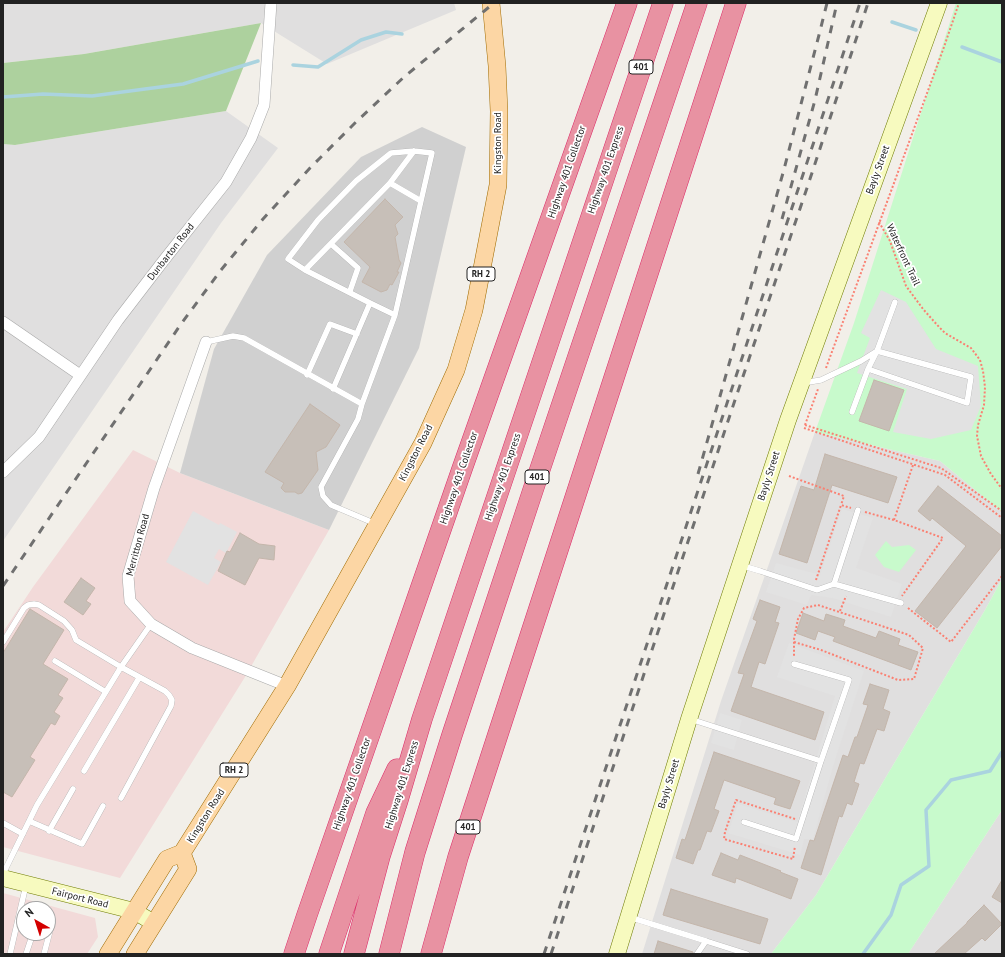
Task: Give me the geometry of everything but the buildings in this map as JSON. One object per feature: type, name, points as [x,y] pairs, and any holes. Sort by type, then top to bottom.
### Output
[{"type":"highway","name":"Highway 401 Collector","points":[[294,954],[462,469],[627,3]]},
{"type":"highway","name":"Highway 401 Express","points":[[354,954],[380,856],[422,719],[662,3]]},
{"type":"highway","name":"401","points":[[390,954],[415,852],[452,735],[697,3]]},
{"type":"highway","name":"401","points":[[431,954],[458,856],[546,591],[736,3]]},
{"type":"highway","points":[[328,954],[376,813],[422,719]]},
{"type":"main road","name":"Kingston Road","points":[[108,954],[167,859],[182,853],[287,686],[427,436],[456,370],[474,310],[498,185],[499,111],[497,66],[491,3]]},
{"type":"main road","name":"Bayly Street","points":[[617,954],[689,719],[788,420],[939,3]]},
{"type":"main road","name":"Kingston Road","points":[[135,954],[188,869],[182,853]]},
{"type":"main road","name":"Fairport Road","points":[[3,878],[134,911],[154,923]]},
{"type":"street","name":"Dunbarton Road","points":[[3,472],[39,437],[80,374],[118,320],[226,182],[251,138],[264,105],[271,3]]},
{"type":"street","points":[[3,322],[80,374]]},
{"type":"street","name":"Merritton Road","points":[[206,342],[154,488],[128,576],[130,601],[151,624],[192,648],[287,686]]},
{"type":"lane","points":[[378,525],[331,505],[323,496],[321,487],[358,419],[362,404],[396,315],[432,153],[414,151],[391,153],[356,181],[318,220],[288,259],[305,270],[396,315]]},
{"type":"lane","points":[[305,270],[390,183],[414,151]]},
{"type":"lane","points":[[390,183],[421,201]]},
{"type":"lane","points":[[331,244],[358,268],[350,292]]},
{"type":"lane","points":[[852,412],[895,302]]},
{"type":"lane","points":[[333,389],[370,303]]},
{"type":"lane","points":[[307,375],[330,324],[357,334]]},
{"type":"lane","points":[[206,342],[233,336],[244,338],[307,375],[362,404]]},
{"type":"lane","points":[[801,384],[822,380],[861,361],[877,351],[970,377],[967,402],[868,369]]},
{"type":"lane","points":[[834,584],[858,510]]},
{"type":"lane","points":[[740,565],[760,570],[817,590],[834,584],[901,603]]},
{"type":"lane","points":[[3,642],[24,608],[28,604],[39,605],[64,621],[72,630],[76,640],[139,678],[165,691],[172,700],[171,706],[121,798]]},
{"type":"lane","points":[[3,874],[37,805],[121,667],[151,624]]},
{"type":"lane","points":[[55,661],[106,692]]},
{"type":"lane","points":[[744,822],[796,839],[849,680],[794,664]]},
{"type":"lane","points":[[84,771],[139,678]]},
{"type":"lane","points":[[689,719],[821,761]]},
{"type":"lane","points":[[49,831],[73,789]]},
{"type":"lane","points":[[29,821],[49,831],[82,844],[103,806]]},
{"type":"lane","points":[[3,823],[23,834]]},
{"type":"lane","points":[[24,901],[26,884]]},
{"type":"lane","points":[[628,917],[747,954]]},
{"type":"lane","points":[[10,954],[16,936]]},
{"type":"lane","points":[[26,954],[30,941]]},
{"type":"lane","points":[[44,954],[47,941]]},
{"type":"lane","points":[[697,954],[706,941]]},
{"type":"path","name":"Waterfront Trail","points":[[959,3],[879,222],[890,241],[906,286],[923,310],[933,322],[946,333],[971,348],[978,356],[983,371],[985,387],[984,405],[978,425],[977,436],[981,456],[991,474],[1002,489]]},
{"type":"path","points":[[805,427],[879,222]]},
{"type":"path","points":[[788,420],[945,475],[1002,518]]},
{"type":"path","points":[[805,427],[941,468],[1002,511]]},
{"type":"path","points":[[894,520],[913,465]]},
{"type":"path","points":[[790,476],[844,496],[813,588]]},
{"type":"path","points":[[841,505],[894,520],[943,538],[901,597],[901,603],[951,642],[1002,576]]},
{"type":"path","points":[[840,611],[848,588]]},
{"type":"path","points":[[794,642],[821,650],[898,680],[914,680],[923,648],[908,635],[840,611],[818,605],[804,608],[798,619],[794,642],[794,664]]},
{"type":"shaded area","points":[[3,3],[454,3],[456,10],[327,64],[261,23],[84,54],[3,63]]},
{"type":"shaded area","points":[[226,111],[278,148],[221,223],[3,541],[3,144],[15,145]]},
{"type":"shaded area","points":[[422,127],[466,147],[419,348],[329,530],[180,473],[214,349],[267,255],[361,157]]},
{"type":"shaded area","points":[[881,290],[906,302],[936,349],[978,366],[981,406],[971,430],[931,439],[893,432],[907,389],[857,373],[870,338],[861,333]]},
{"type":"shaded area","points":[[815,432],[940,461],[1002,512],[1002,579],[816,895],[771,954],[642,954],[721,701]]},
{"type":"shaded area","points":[[133,450],[180,473],[329,530],[245,677],[120,878],[3,847],[3,632],[33,587]]},
{"type":"shaded area","points":[[842,509],[873,518],[856,568],[902,584],[891,617],[833,598],[811,595],[807,605],[766,592],[776,563],[820,575]]},
{"type":"shaded area","points":[[193,511],[219,525],[220,523],[237,532],[226,553],[219,549],[214,558],[221,562],[208,585],[166,562]]},
{"type":"shaded area","points":[[789,643],[864,671],[834,763],[813,839],[804,839],[800,855],[728,833],[738,804],[797,822],[835,696],[777,677]]},
{"type":"shaded area","points":[[720,713],[742,720],[734,750],[711,743]]},
{"type":"shaded area","points":[[1002,810],[1002,954],[908,954]]},
{"type":"shaded area","points":[[3,893],[32,901],[16,901],[16,941],[56,941],[56,907],[95,918],[98,937],[87,954],[3,954]]},
{"type":"green space","points":[[956,3],[1002,3],[1002,512],[940,461],[815,432],[854,323]]},
{"type":"green space","points":[[261,23],[226,111],[15,145],[3,144],[3,63],[84,54]]},
{"type":"green space","points":[[886,541],[892,547],[909,545],[916,550],[899,572],[884,567],[875,555]]},
{"type":"green space","points":[[1002,579],[1002,810],[908,954],[771,954],[816,895]]},
{"type":"waterway","points":[[892,22],[916,30]]},
{"type":"waterway","points":[[293,65],[318,67],[361,40],[386,32],[402,34]]},
{"type":"waterway","points":[[962,47],[1002,62]]},
{"type":"waterway","points":[[3,97],[43,94],[92,96],[183,84],[258,61]]},
{"type":"waterway","points":[[863,954],[891,915],[901,885],[929,866],[926,810],[951,780],[990,771],[1002,752]]},
{"type":"railway","points":[[3,586],[181,324],[221,270],[263,219],[310,168],[404,77],[494,3]]},
{"type":"railway","points":[[698,474],[783,173],[827,3]]},
{"type":"railway","points":[[782,219],[815,100],[837,3]]},
{"type":"railway","points":[[544,954],[860,3]]},
{"type":"railway","points":[[551,954],[868,3]]}]
